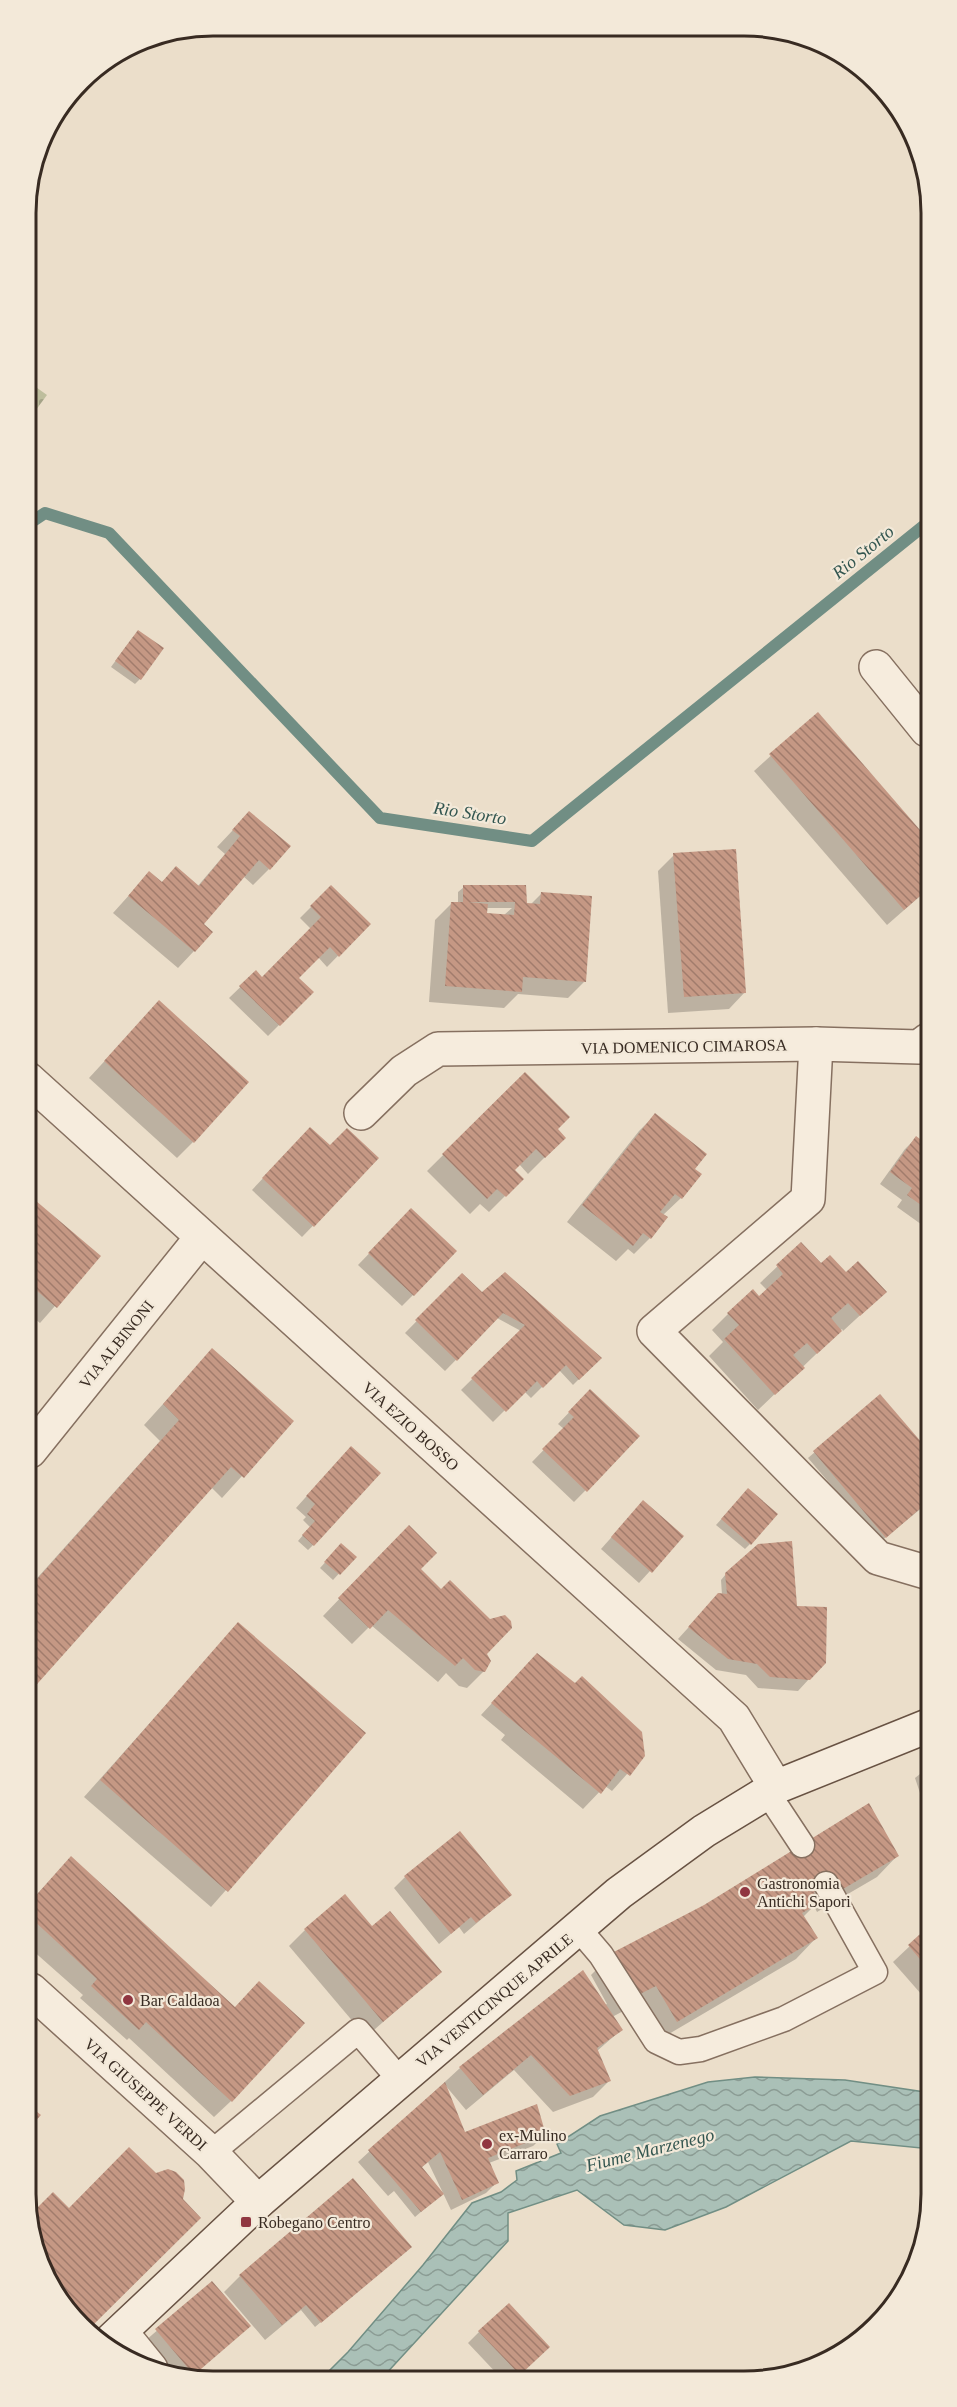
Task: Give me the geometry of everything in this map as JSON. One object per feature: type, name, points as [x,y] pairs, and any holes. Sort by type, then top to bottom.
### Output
[{"type":"street","points":[[876,667],[921,723]]},
{"type":"street","points":[[816,1044],[808,1199],[654,1332],[878,1558],[921,1571]]},
{"type":"street","name":"VIA DOMENICO CIMAROSA","points":[[361,1113],[404,1071],[438,1049],[816,1044],[921,1045]]},
{"type":"street","name":"VIA EZIO BOSSO","points":[[36,1085],[734,1718],[771,1790]]},
{"type":"street","name":"VIA ALBINONI","points":[[36,1444],[202,1237]]},
{"type":"street","name":"VIA VENTICINQUE APRILE","points":[[113,2338],[258,2202],[578,1928],[665,1858],[771,1790],[921,1729]]},
{"type":"street","name":"VIA GIUSEPPE VERDI","points":[[36,1995],[211,2153],[258,2202]]},
{"type":"lane","points":[[771,1790],[802,1845]]},
{"type":"lane","points":[[578,1928],[601,1955],[656,2041],[679,2052],[701,2049],[784,2019],[875,1972],[826,1884]]},
{"type":"lane","points":[[211,2153],[358,2031],[400,2080]]},
{"type":"green space","points":[[36,387],[47,395],[36,410]]},
{"type":"water","name":"Fiume Marzenego","points":[[755,2077],[845,2080],[921,2091],[921,2148],[851,2141],[726,2207],[665,2230],[624,2225],[577,2190],[508,2213],[508,2241],[389,2371],[329,2371],[423,2265],[472,2203],[501,2192],[517,2180],[516,2171],[561,2153],[557,2144],[600,2116],[708,2082]]},
{"type":"building","points":[[138,630],[164,648],[141,680],[115,661]]},
{"type":"building","points":[[818,712],[921,831],[921,895],[904,910],[769,754]]},
{"type":"building","points":[[249,811],[291,846],[270,870],[259,860],[204,924],[213,932],[195,952],[128,896],[149,871],[162,882],[176,866],[199,886],[240,836],[232,830]]},
{"type":"building","points":[[736,849],[746,993],[684,997],[673,853]]},
{"type":"building","points":[[331,885],[371,924],[339,957],[330,947],[299,978],[314,992],[280,1026],[239,986],[256,970],[262,977],[321,917],[310,906]]},
{"type":"building","points":[[463,885],[526,885],[527,903],[540,904],[541,892],[592,896],[586,982],[523,977],[522,992],[445,986],[451,902],[463,902]],"holes":[[[468,902],[515,902],[514,915],[487,913],[488,904]]]},
{"type":"building","points":[[159,1000],[249,1082],[194,1143],[104,1061]]},
{"type":"building","points":[[525,1072],[570,1117],[558,1129],[566,1138],[545,1158],[536,1149],[515,1170],[524,1179],[506,1197],[497,1189],[487,1199],[442,1154]]},
{"type":"building","points":[[655,1113],[707,1154],[695,1169],[702,1174],[682,1199],[675,1194],[660,1212],[668,1217],[651,1239],[643,1233],[633,1246],[582,1205]]},
{"type":"building","points":[[310,1127],[330,1145],[347,1128],[379,1158],[314,1227],[262,1178]]},
{"type":"building","points":[[916,1136],[921,1140],[921,1205],[907,1195],[912,1188],[890,1172]]},
{"type":"building","points":[[36,1201],[101,1256],[57,1308],[36,1290]]},
{"type":"building","points":[[411,1208],[457,1251],[414,1296],[368,1253]]},
{"type":"building","points":[[801,1242],[821,1263],[830,1255],[846,1272],[858,1261],[887,1292],[860,1316],[848,1303],[831,1318],[842,1331],[817,1354],[807,1343],[793,1355],[805,1368],[775,1395],[724,1339],[739,1325],[727,1313],[753,1289],[759,1296],[783,1274],[776,1265]]},
{"type":"building","points":[[505,1272],[602,1358],[579,1380],[566,1365],[543,1388],[537,1381],[506,1412],[471,1378],[525,1325],[503,1313],[457,1361],[415,1320],[462,1273],[482,1292]]},
{"type":"building","points":[[212,1348],[294,1421],[244,1478],[231,1467],[36,1685],[36,1580],[179,1420],[163,1404]]},
{"type":"building","points":[[590,1389],[640,1436],[587,1492],[542,1449],[574,1417],[568,1412]]},
{"type":"building","points":[[880,1394],[921,1442],[921,1508],[886,1538],[813,1451]]},
{"type":"building","points":[[351,1446],[381,1473],[314,1546],[302,1535],[315,1521],[307,1514],[315,1504],[306,1496]]},
{"type":"building","points":[[748,1488],[778,1514],[751,1545],[721,1519]]},
{"type":"building","points":[[643,1500],[684,1536],[652,1573],[611,1537]]},
{"type":"building","points":[[409,1525],[437,1553],[421,1569],[441,1589],[450,1580],[490,1619],[505,1615],[511,1621],[512,1628],[487,1654],[491,1661],[485,1672],[475,1670],[463,1658],[455,1666],[388,1610],[370,1629],[338,1598]]},
{"type":"building","points":[[792,1541],[797,1606],[827,1607],[826,1663],[810,1680],[770,1677],[757,1664],[728,1659],[688,1627],[718,1593],[727,1594],[725,1573],[758,1544]]},
{"type":"building","points":[[341,1543],[357,1557],[340,1575],[324,1562]]},
{"type":"building","points":[[238,1622],[366,1733],[228,1892],[100,1780]]},
{"type":"building","points":[[537,1653],[575,1683],[582,1676],[642,1732],[645,1756],[630,1776],[620,1769],[601,1794],[491,1703]]},
{"type":"building","points":[[869,1803],[899,1856],[838,1892],[831,1880],[814,1892],[818,1904],[802,1913],[818,1938],[677,2022],[656,1986],[634,1997],[610,1954],[704,1905]]},
{"type":"building","points":[[460,1831],[512,1895],[476,1923],[471,1917],[451,1934],[404,1876]]},
{"type":"building","points":[[71,1856],[235,2007],[259,1981],[305,2023],[232,2102],[146,2022],[139,2030],[91,1986],[97,1979],[36,1923],[36,1895]]},
{"type":"building","points":[[345,1894],[372,1926],[390,1911],[442,1972],[383,2022],[304,1929]]},
{"type":"building","points":[[921,1933],[921,1960],[908,1945]]},
{"type":"building","points":[[583,1970],[623,2030],[597,2048],[611,2081],[570,2096],[531,2055],[483,2095],[459,2067]]},
{"type":"building","points":[[445,2082],[465,2132],[537,2104],[546,2135],[488,2158],[499,2183],[462,2200],[440,2152],[422,2167],[444,2194],[421,2212],[368,2150]]},
{"type":"building","points":[[36,2111],[41,2115],[36,2120]]},
{"type":"building","points":[[129,2147],[156,2173],[168,2169],[176,2172],[184,2180],[183,2199],[201,2218],[94,2324],[73,2302],[60,2282],[49,2262],[42,2240],[37,2208],[53,2192],[69,2208]]},
{"type":"building","points":[[353,2178],[412,2247],[321,2323],[306,2305],[282,2325],[239,2275]]},
{"type":"building","points":[[212,2281],[251,2326],[200,2370],[189,2369],[155,2329]]},
{"type":"building","points":[[509,2303],[550,2347],[524,2371],[516,2371],[478,2331]]},
{"type":"waterway","name":"Rio Storto","points":[[36,519],[45,513],[109,533],[380,818],[532,841],[921,528]]},
{"type":"place","name":"Gastronomia Antichi Sapori","points":[[745,1892]]},
{"type":"place","name":"Bar Caldaoa","points":[[128,2000]]},
{"type":"place","name":"ex-Mulino Carraro","points":[[487,2144]]},
{"type":"place","name":"Robegano Centro","points":[[246,2222]]}]
